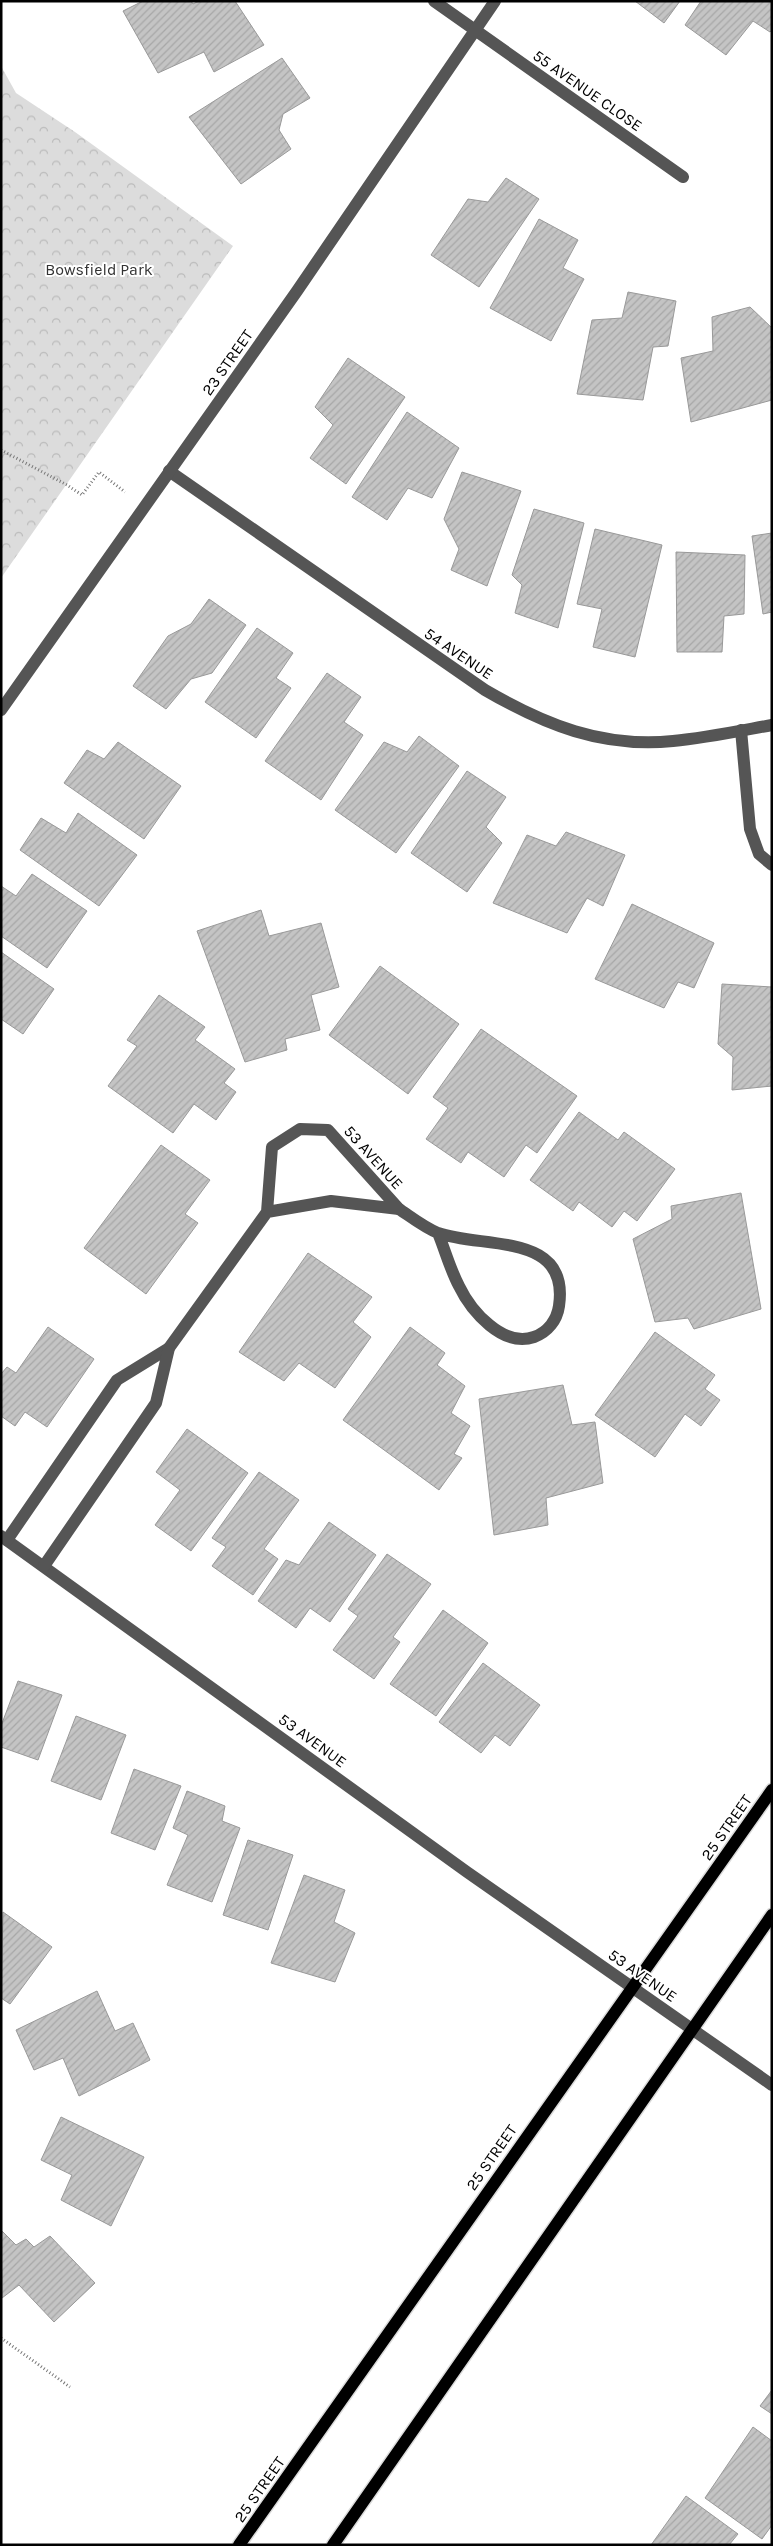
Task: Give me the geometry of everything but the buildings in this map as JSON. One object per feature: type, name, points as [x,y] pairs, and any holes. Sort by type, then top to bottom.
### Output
[{"type":"main road","name":"25 STREET","points":[[239,2545],[772,1790]]},
{"type":"main road","points":[[332,2545],[691,2028],[772,1915]]},
{"type":"street","points":[[434,1],[475,30]]},
{"type":"street","name":"23 STREET","points":[[1,710],[297,291],[495,1]]},
{"type":"street","name":"55 AVENUE CLOSE","points":[[475,30],[683,177]]},
{"type":"street","name":"54 AVENUE","points":[[169,471],[485,690],[526,714],[570,731],[616,740],[672,742],[772,725]]},
{"type":"street","points":[[741,730],[750,829],[759,854],[772,865]]},
{"type":"street","name":"53 AVENUE","points":[[399,1209],[331,1201],[267,1212],[272,1147],[300,1130],[328,1130],[399,1209],[438,1233],[527,1248],[555,1268],[561,1289],[557,1318],[541,1334],[526,1340],[503,1335],[478,1315],[459,1287],[438,1233]]},
{"type":"street","points":[[44,1566],[156,1403],[169,1348],[267,1212]]},
{"type":"street","points":[[4,1538],[117,1380],[169,1348]]},
{"type":"street","name":"53 AVENUE","points":[[4,1538],[631,1988],[772,2085]]},
{"type":"path","points":[[1,450],[82,495],[98,472],[115,484]]},
{"type":"path","points":[[1,2338],[70,2387]]},
{"type":"green space","name":"Bowsfield Park","points":[[1,66],[16,93],[75,132],[233,246],[1,578]]}]
